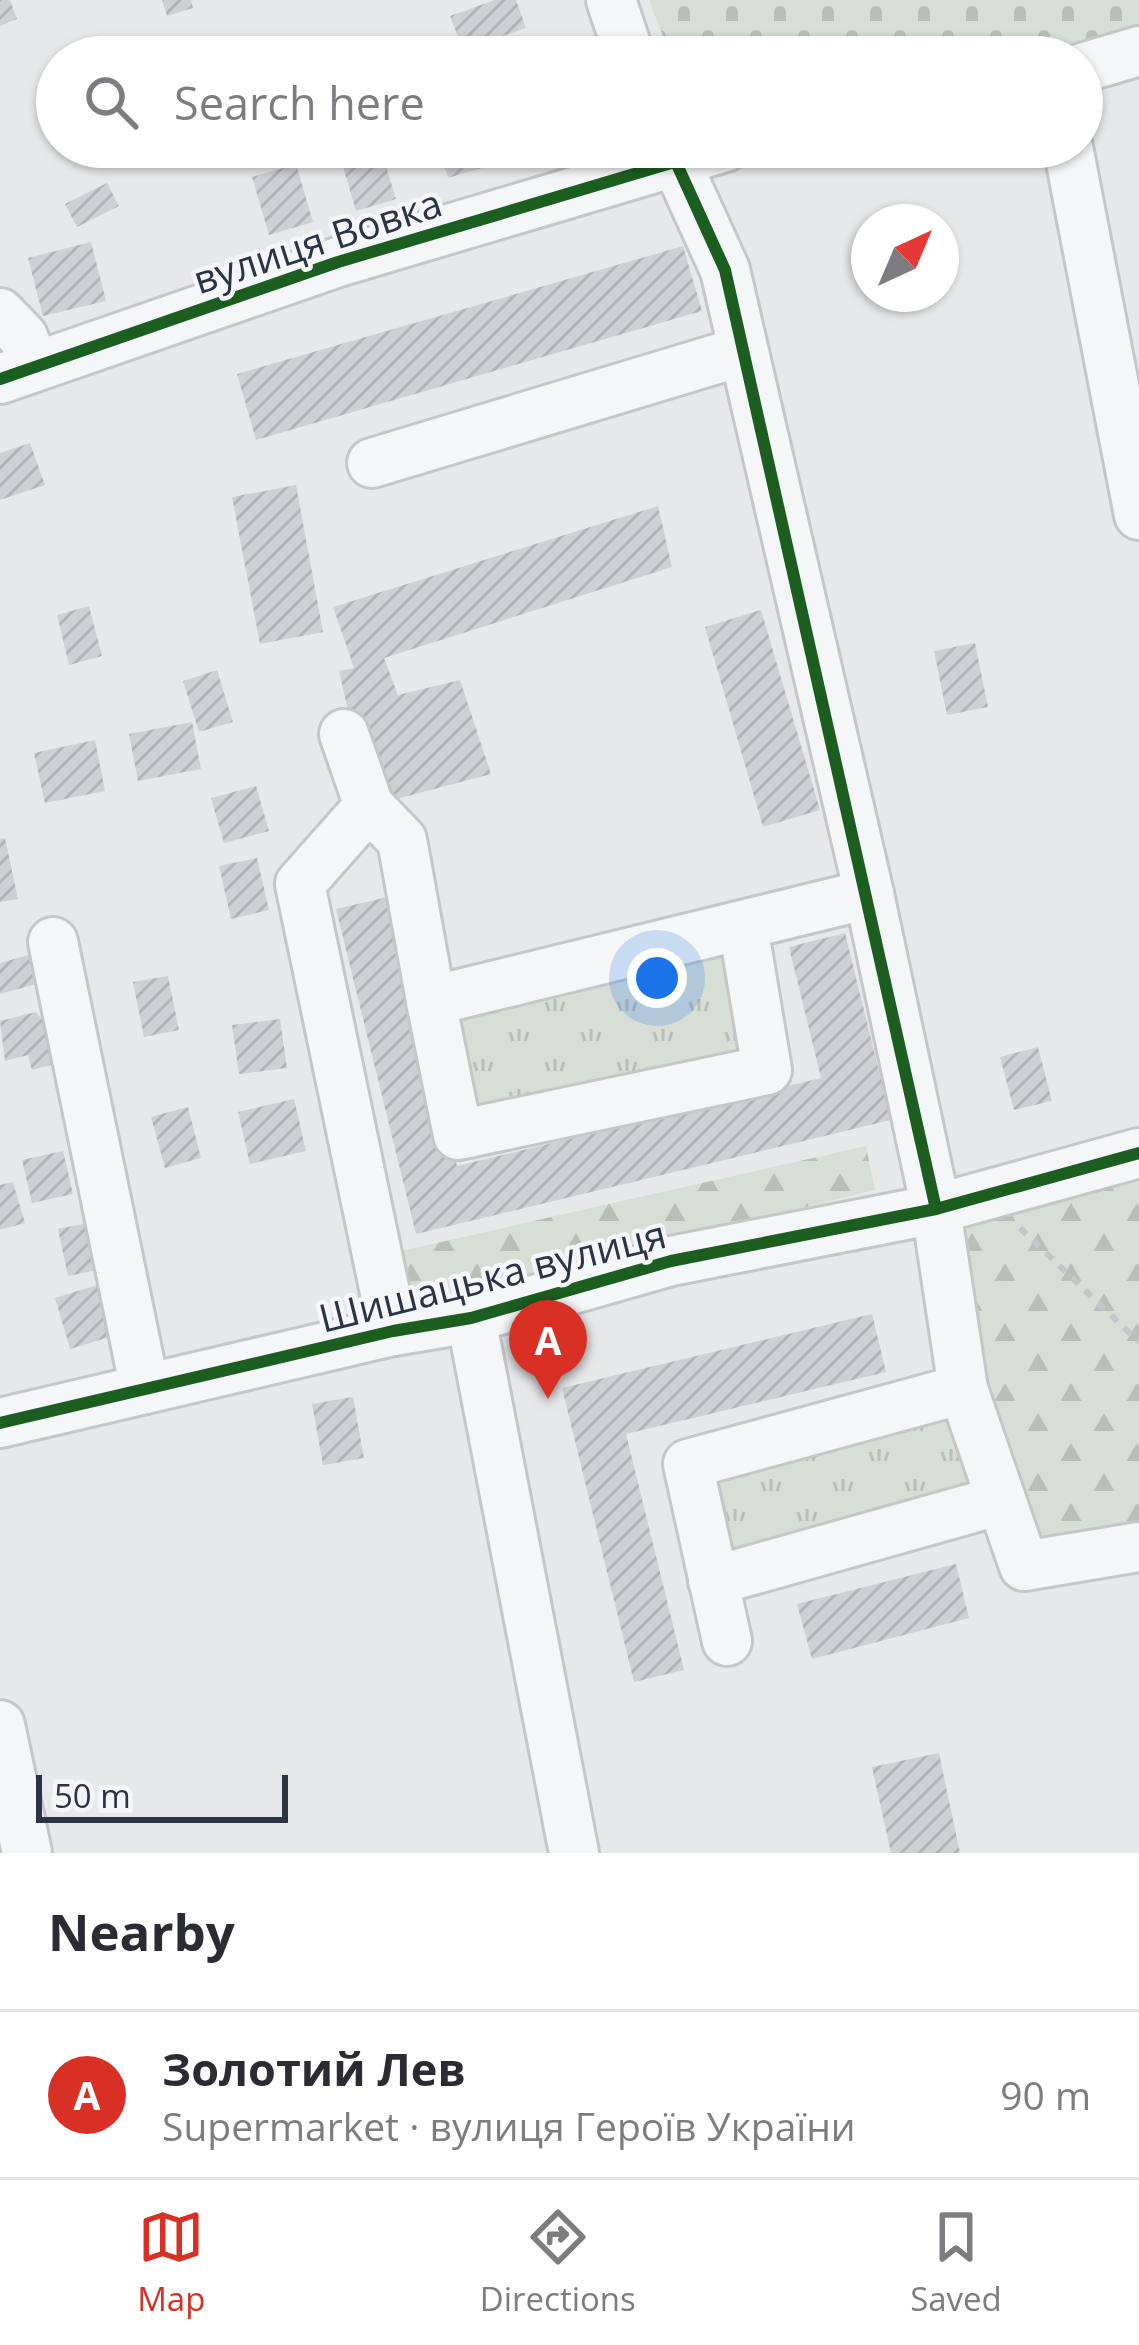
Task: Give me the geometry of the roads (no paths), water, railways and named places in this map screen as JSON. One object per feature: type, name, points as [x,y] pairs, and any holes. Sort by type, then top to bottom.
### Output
[{"type":"street","points":[[611,0],[623,36]]},
{"type":"street","points":[[1103,62],[1139,51]]},
{"type":"street","name":"вулиця Вовка","points":[[17,372],[629,168]]},
{"type":"street","points":[[678,168],[725,270],[869,894],[936,1209],[963,1389],[1024,1566],[1139,1547]]},
{"type":"street","points":[[1071,168],[1139,515]]},
{"type":"street","points":[[0,314],[23,337],[17,372]]},
{"type":"street","points":[[372,463],[742,351]]},
{"type":"street","points":[[344,734],[369,806],[402,840],[458,1136],[767,1070],[743,926]]},
{"type":"street","points":[[369,806],[300,884],[393,1330]]},
{"type":"street","points":[[431,1001],[869,894]]},
{"type":"street","points":[[52,942],[146,1389]]},
{"type":"street","name":"Шишацька вулиця","points":[[0,1423],[393,1330],[471,1318],[671,1261],[936,1209],[1139,1153]]},
{"type":"street","points":[[471,1318],[574,1853]]},
{"type":"street","points":[[727,1641],[688,1464],[963,1389]]},
{"type":"street","points":[[713,1581],[1001,1500]]},
{"type":"street","points":[[0,1725],[27,1853]]},
{"type":"place","name":"Золотий Лев","points":[[548,1399]]}]
